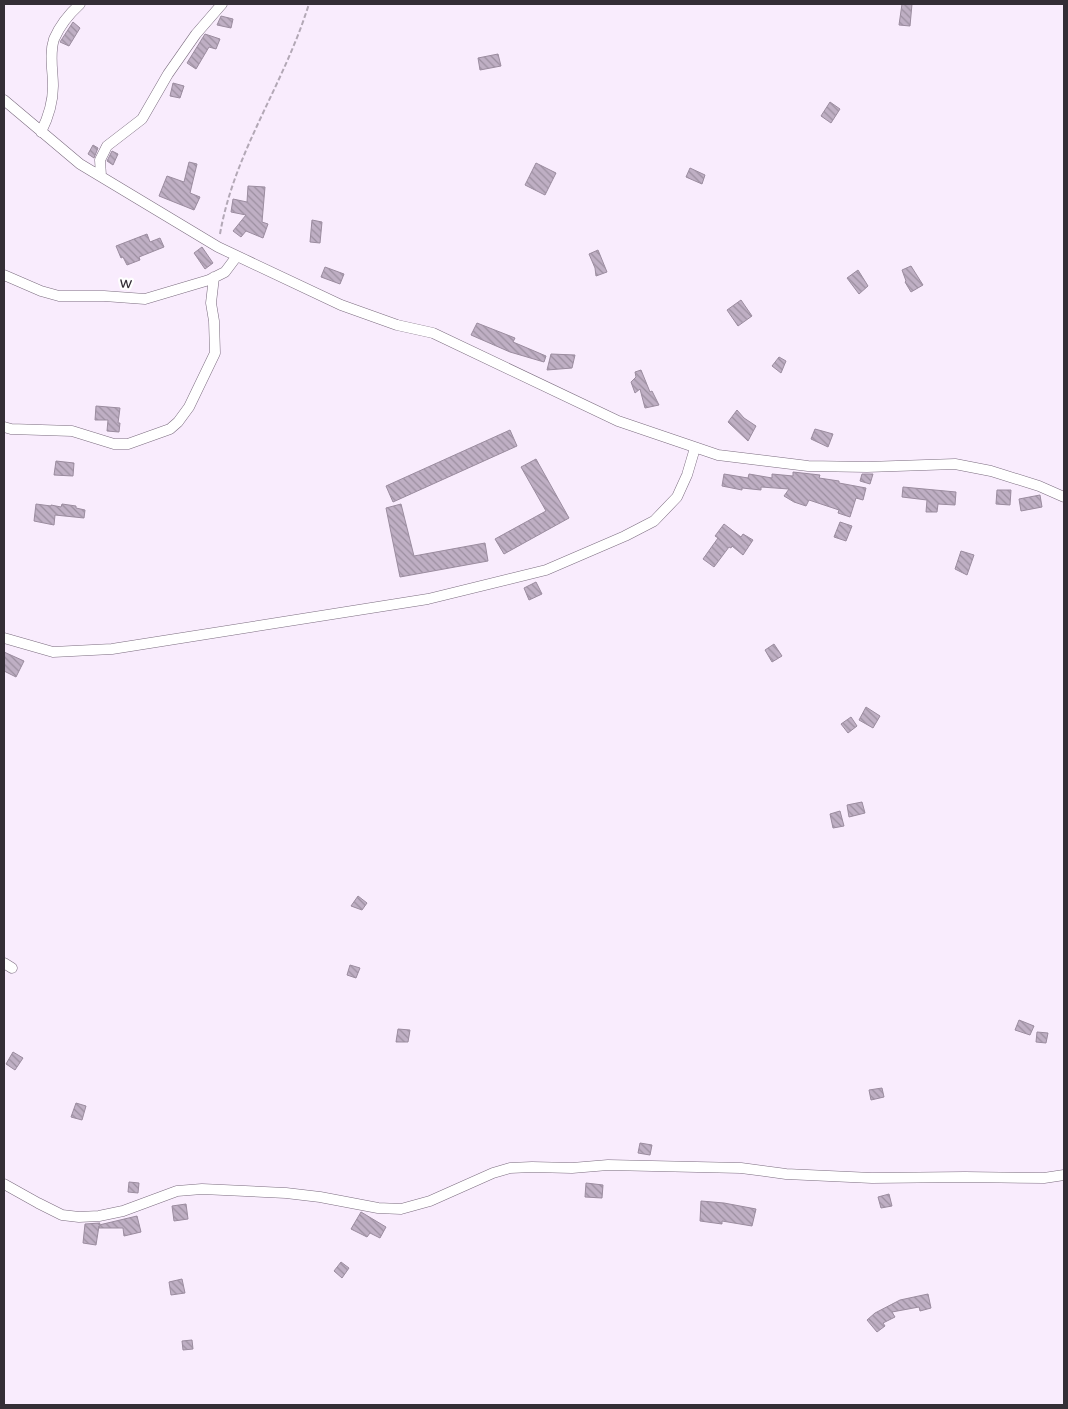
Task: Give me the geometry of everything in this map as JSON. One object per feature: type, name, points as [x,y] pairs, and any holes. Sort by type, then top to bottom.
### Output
[{"type":"street","points":[[41,132],[46,121],[53,88],[52,60],[54,39],[62,23],[80,4]]},
{"type":"street","points":[[101,176],[100,160],[107,146],[117,136],[142,119],[168,74],[196,34],[222,4]]},
{"type":"street","points":[[4,100],[80,164],[237,256],[341,305],[397,325],[433,333],[618,421],[718,455],[808,466],[955,464],[991,470],[1039,486],[1064,497]]},
{"type":"street","name":"w","points":[[4,275],[40,291],[60,296],[145,299],[188,287],[225,272],[237,256]]},
{"type":"street","points":[[4,427],[12,429],[35,428],[72,431],[114,444],[128,444],[170,429],[189,407],[215,353],[214,321],[211,303],[214,277]]},
{"type":"street","points":[[4,638],[53,652],[112,648],[428,599],[546,570],[626,536],[654,521],[677,497],[687,475],[695,448]]},
{"type":"street","points":[[4,1184],[62,1215],[79,1217],[99,1216],[123,1211],[177,1192],[202,1189],[286,1193],[320,1197],[378,1208],[402,1209],[430,1201],[474,1183],[493,1172],[510,1168],[532,1167],[572,1168],[608,1165],[741,1168],[786,1174],[872,1178],[1044,1178],[1064,1175]]},
{"type":"path","points":[[218,246],[225,206],[239,166],[296,39],[309,4]]},
{"type":"building","points":[[902,4],[912,4],[910,26],[899,25]]},
{"type":"building","points":[[221,16],[233,19],[231,28],[217,25]]},
{"type":"building","points":[[73,22],[80,28],[69,46],[60,42]]},
{"type":"building","points":[[205,34],[220,39],[216,49],[209,47],[196,69],[187,63]]},
{"type":"building","points":[[498,54],[501,66],[480,70],[478,58]]},
{"type":"building","points":[[173,83],[184,86],[180,98],[170,96]]},
{"type":"building","points":[[830,102],[840,109],[831,123],[821,116]]},
{"type":"building","points":[[93,145],[98,148],[94,158],[88,154]]},
{"type":"building","points":[[112,151],[118,154],[113,165],[107,161]]},
{"type":"building","points":[[189,162],[197,164],[190,193],[200,197],[194,210],[159,196],[167,176],[184,182]]},
{"type":"building","points":[[536,163],[556,173],[545,195],[525,185]]},
{"type":"building","points":[[690,168],[705,175],[702,184],[686,177]]},
{"type":"building","points":[[248,186],[265,187],[262,222],[268,224],[263,238],[246,231],[241,237],[233,231],[246,215],[231,212],[233,199],[247,202]]},
{"type":"building","points":[[312,220],[322,222],[320,243],[310,242]]},
{"type":"building","points":[[147,234],[150,242],[160,238],[164,247],[139,257],[140,260],[127,265],[123,257],[121,258],[116,246]]},
{"type":"building","points":[[202,247],[213,263],[205,269],[194,253]]},
{"type":"building","points":[[598,250],[607,272],[596,276],[589,254]]},
{"type":"building","points":[[911,266],[923,285],[911,292],[905,282],[902,270]]},
{"type":"building","points":[[325,267],[344,274],[340,284],[321,277]]},
{"type":"building","points":[[858,270],[868,286],[859,294],[847,278]]},
{"type":"building","points":[[741,300],[752,316],[738,326],[727,310]]},
{"type":"building","points":[[477,323],[515,338],[513,342],[546,356],[544,362],[510,352],[471,335]]},
{"type":"building","points":[[551,354],[575,355],[572,368],[547,370]]},
{"type":"building","points":[[779,357],[786,361],[781,373],[772,366]]},
{"type":"building","points":[[641,370],[650,392],[652,391],[659,405],[645,408],[640,389],[635,393],[631,382],[636,377],[635,372]]},
{"type":"building","points":[[96,406],[120,408],[119,432],[107,431],[108,420],[95,420]]},
{"type":"building","points":[[737,410],[744,418],[756,426],[748,441],[728,422]]},
{"type":"building","points":[[815,429],[833,434],[828,447],[811,439]]},
{"type":"building","points":[[510,430],[517,446],[393,502],[386,486]]},
{"type":"building","points":[[536,459],[569,518],[504,554],[495,539],[546,511],[521,467]]},
{"type":"building","points":[[56,461],[74,463],[73,476],[54,475]]},
{"type":"building","points":[[793,472],[820,475],[819,478],[866,488],[863,500],[856,498],[850,517],[838,513],[839,510],[809,500],[806,506],[794,502],[784,496],[789,489],[761,487],[761,490],[742,488],[742,490],[722,486],[724,474],[748,478],[749,474],[772,478],[772,474],[793,476]]},
{"type":"building","points":[[862,474],[873,474],[870,484],[860,481]]},
{"type":"building","points":[[903,487],[956,492],[955,505],[938,504],[937,512],[926,512],[927,500],[902,497]]},
{"type":"building","points":[[997,490],[1011,490],[1010,505],[996,504]]},
{"type":"building","points":[[1040,495],[1042,507],[1021,511],[1019,499]]},
{"type":"building","points":[[36,504],[61,507],[62,504],[76,506],[76,508],[85,510],[84,518],[55,515],[54,525],[34,521]]},
{"type":"building","points":[[401,504],[414,556],[485,543],[488,561],[400,577],[386,508]]},
{"type":"building","points":[[840,522],[852,526],[846,541],[834,537]]},
{"type":"building","points":[[724,524],[741,537],[743,534],[753,540],[743,555],[732,546],[731,548],[729,547],[714,567],[703,559],[718,538],[715,536]]},
{"type":"building","points":[[961,551],[974,555],[967,575],[955,569]]},
{"type":"building","points":[[536,582],[542,594],[529,600],[524,588]]},
{"type":"building","points":[[774,644],[782,656],[772,662],[765,650]]},
{"type":"building","points":[[4,652],[24,661],[16,677],[4,671]]},
{"type":"building","points":[[866,707],[880,716],[873,728],[859,720]]},
{"type":"building","points":[[851,717],[857,726],[848,733],[841,724]]},
{"type":"building","points":[[862,802],[865,813],[849,817],[847,805]]},
{"type":"building","points":[[840,811],[844,826],[833,828],[830,814]]},
{"type":"building","points":[[358,896],[367,903],[362,910],[351,906]]},
{"type":"building","points":[[350,965],[360,968],[356,978],[347,975]]},
{"type":"building","points":[[1019,1020],[1034,1026],[1030,1035],[1015,1030]]},
{"type":"building","points":[[398,1029],[410,1030],[408,1042],[396,1042]]},
{"type":"building","points":[[1037,1032],[1048,1033],[1046,1043],[1036,1042]]},
{"type":"building","points":[[13,1052],[23,1058],[15,1070],[6,1064]]},
{"type":"building","points":[[882,1088],[884,1097],[871,1100],[869,1090]]},
{"type":"building","points":[[76,1103],[86,1106],[82,1120],[71,1117]]},
{"type":"building","points":[[640,1143],[652,1145],[650,1155],[638,1153]]},
{"type":"building","points":[[129,1182],[139,1183],[138,1193],[128,1192]]},
{"type":"building","points":[[586,1183],[603,1185],[602,1198],[585,1197]]},
{"type":"building","points":[[889,1194],[892,1206],[881,1208],[878,1197]]},
{"type":"building","points":[[701,1201],[756,1209],[752,1226],[722,1221],[722,1224],[700,1221]]},
{"type":"building","points":[[186,1204],[188,1219],[174,1221],[172,1206]]},
{"type":"building","points":[[361,1212],[386,1227],[380,1238],[370,1233],[367,1237],[351,1229]]},
{"type":"building","points":[[137,1216],[141,1232],[124,1236],[123,1228],[99,1228],[99,1226],[96,1245],[83,1243],[85,1224],[100,1223],[99,1225]]},
{"type":"building","points":[[341,1262],[349,1268],[342,1278],[334,1271]]},
{"type":"building","points":[[182,1279],[185,1293],[171,1295],[169,1282]]},
{"type":"building","points":[[928,1294],[931,1308],[920,1311],[919,1307],[892,1312],[895,1317],[883,1323],[885,1326],[877,1332],[867,1320],[875,1313],[900,1300]]},
{"type":"building","points":[[192,1340],[193,1349],[183,1350],[182,1341]]}]
